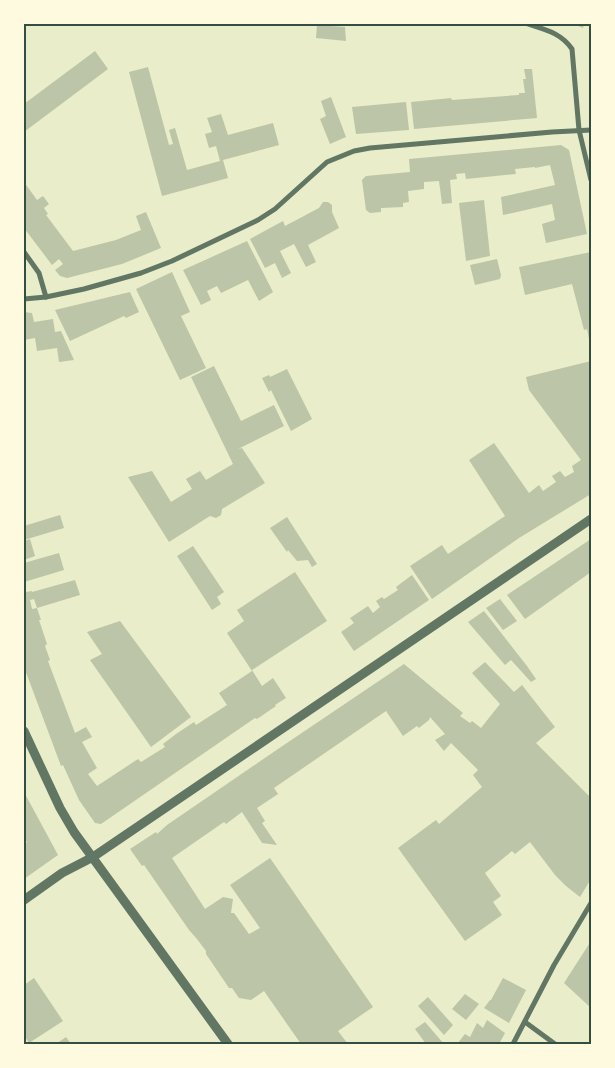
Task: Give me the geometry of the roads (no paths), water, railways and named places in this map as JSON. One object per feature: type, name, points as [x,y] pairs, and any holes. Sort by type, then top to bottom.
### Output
[{"type":"street","points":[[528,24],[561,37],[566,40],[572,49],[579,130],[591,180]]},
{"type":"street","points":[[24,298],[46,297],[84,289],[141,273],[240,230],[275,209],[327,162],[354,151],[370,148],[591,130]]},
{"type":"street","points":[[24,252],[40,273],[46,297]]},
{"type":"street","points":[[24,900],[62,873],[92,857],[591,519]]},
{"type":"street","points":[[24,731],[60,808],[74,832],[228,1044]]},
{"type":"street","points":[[513,1044],[566,942],[591,903]]},
{"type":"street","points":[[525,1022],[555,1044]]}]
